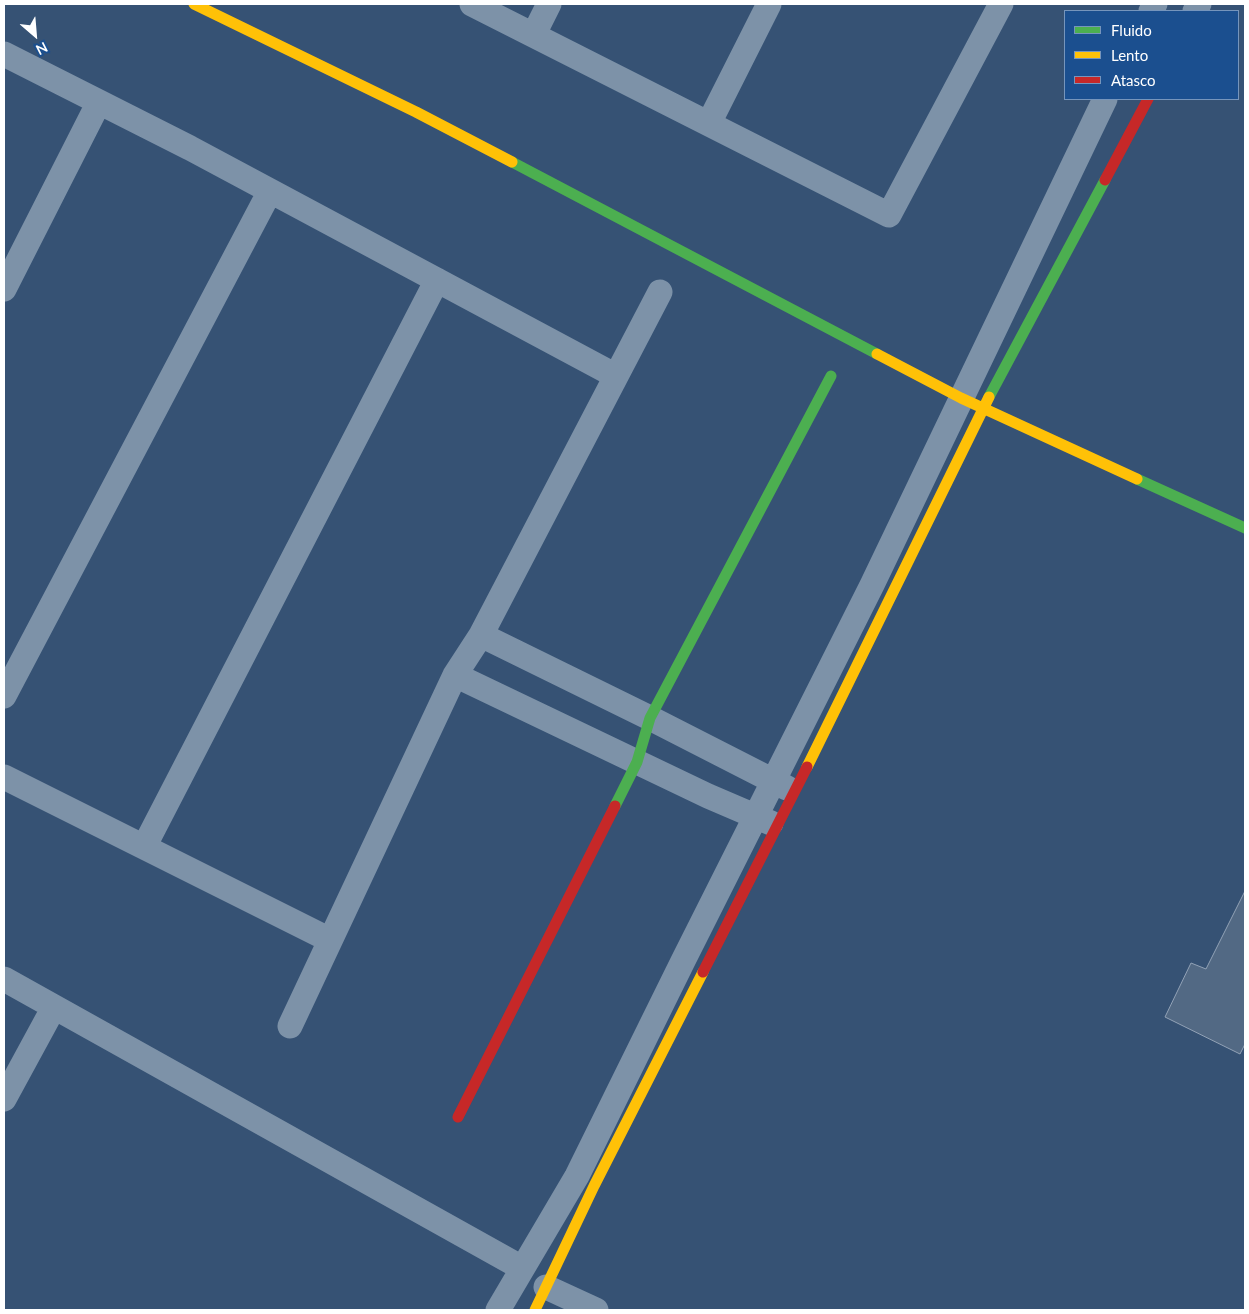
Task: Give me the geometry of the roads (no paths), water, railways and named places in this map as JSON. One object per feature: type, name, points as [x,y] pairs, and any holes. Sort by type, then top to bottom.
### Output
[{"type":"street","points":[[194,4],[416,112],[972,402],[1245,528]]},
{"type":"street","points":[[472,4],[889,215],[1000,4]]},
{"type":"street","points":[[534,34],[549,4]]},
{"type":"street","points":[[708,123],[770,4]]},
{"type":"street","points":[[4,54],[270,191],[616,376]]},
{"type":"street","points":[[535,1310],[546,1287],[586,1181],[784,786],[872,585],[972,402],[1105,100]]},
{"type":"street","points":[[972,402],[1011,358],[1147,100]]},
{"type":"street","points":[[4,289],[99,102]]},
{"type":"street","points":[[4,696],[270,191]]},
{"type":"street","points":[[144,847],[436,280]]},
{"type":"street","points":[[290,1026],[455,675],[481,635],[660,292]]},
{"type":"street","points":[[458,1117],[637,762],[650,718],[832,376]]},
{"type":"street","points":[[481,635],[784,786]]},
{"type":"street","points":[[455,675],[708,796],[767,821]]},
{"type":"street","points":[[4,777],[330,940]]},
{"type":"street","points":[[4,979],[522,1268]]},
{"type":"street","points":[[4,1099],[54,1007]]},
{"type":"street","points":[[498,1310],[522,1268],[586,1181]]},
{"type":"street","points":[[546,1287],[596,1310]]}]
